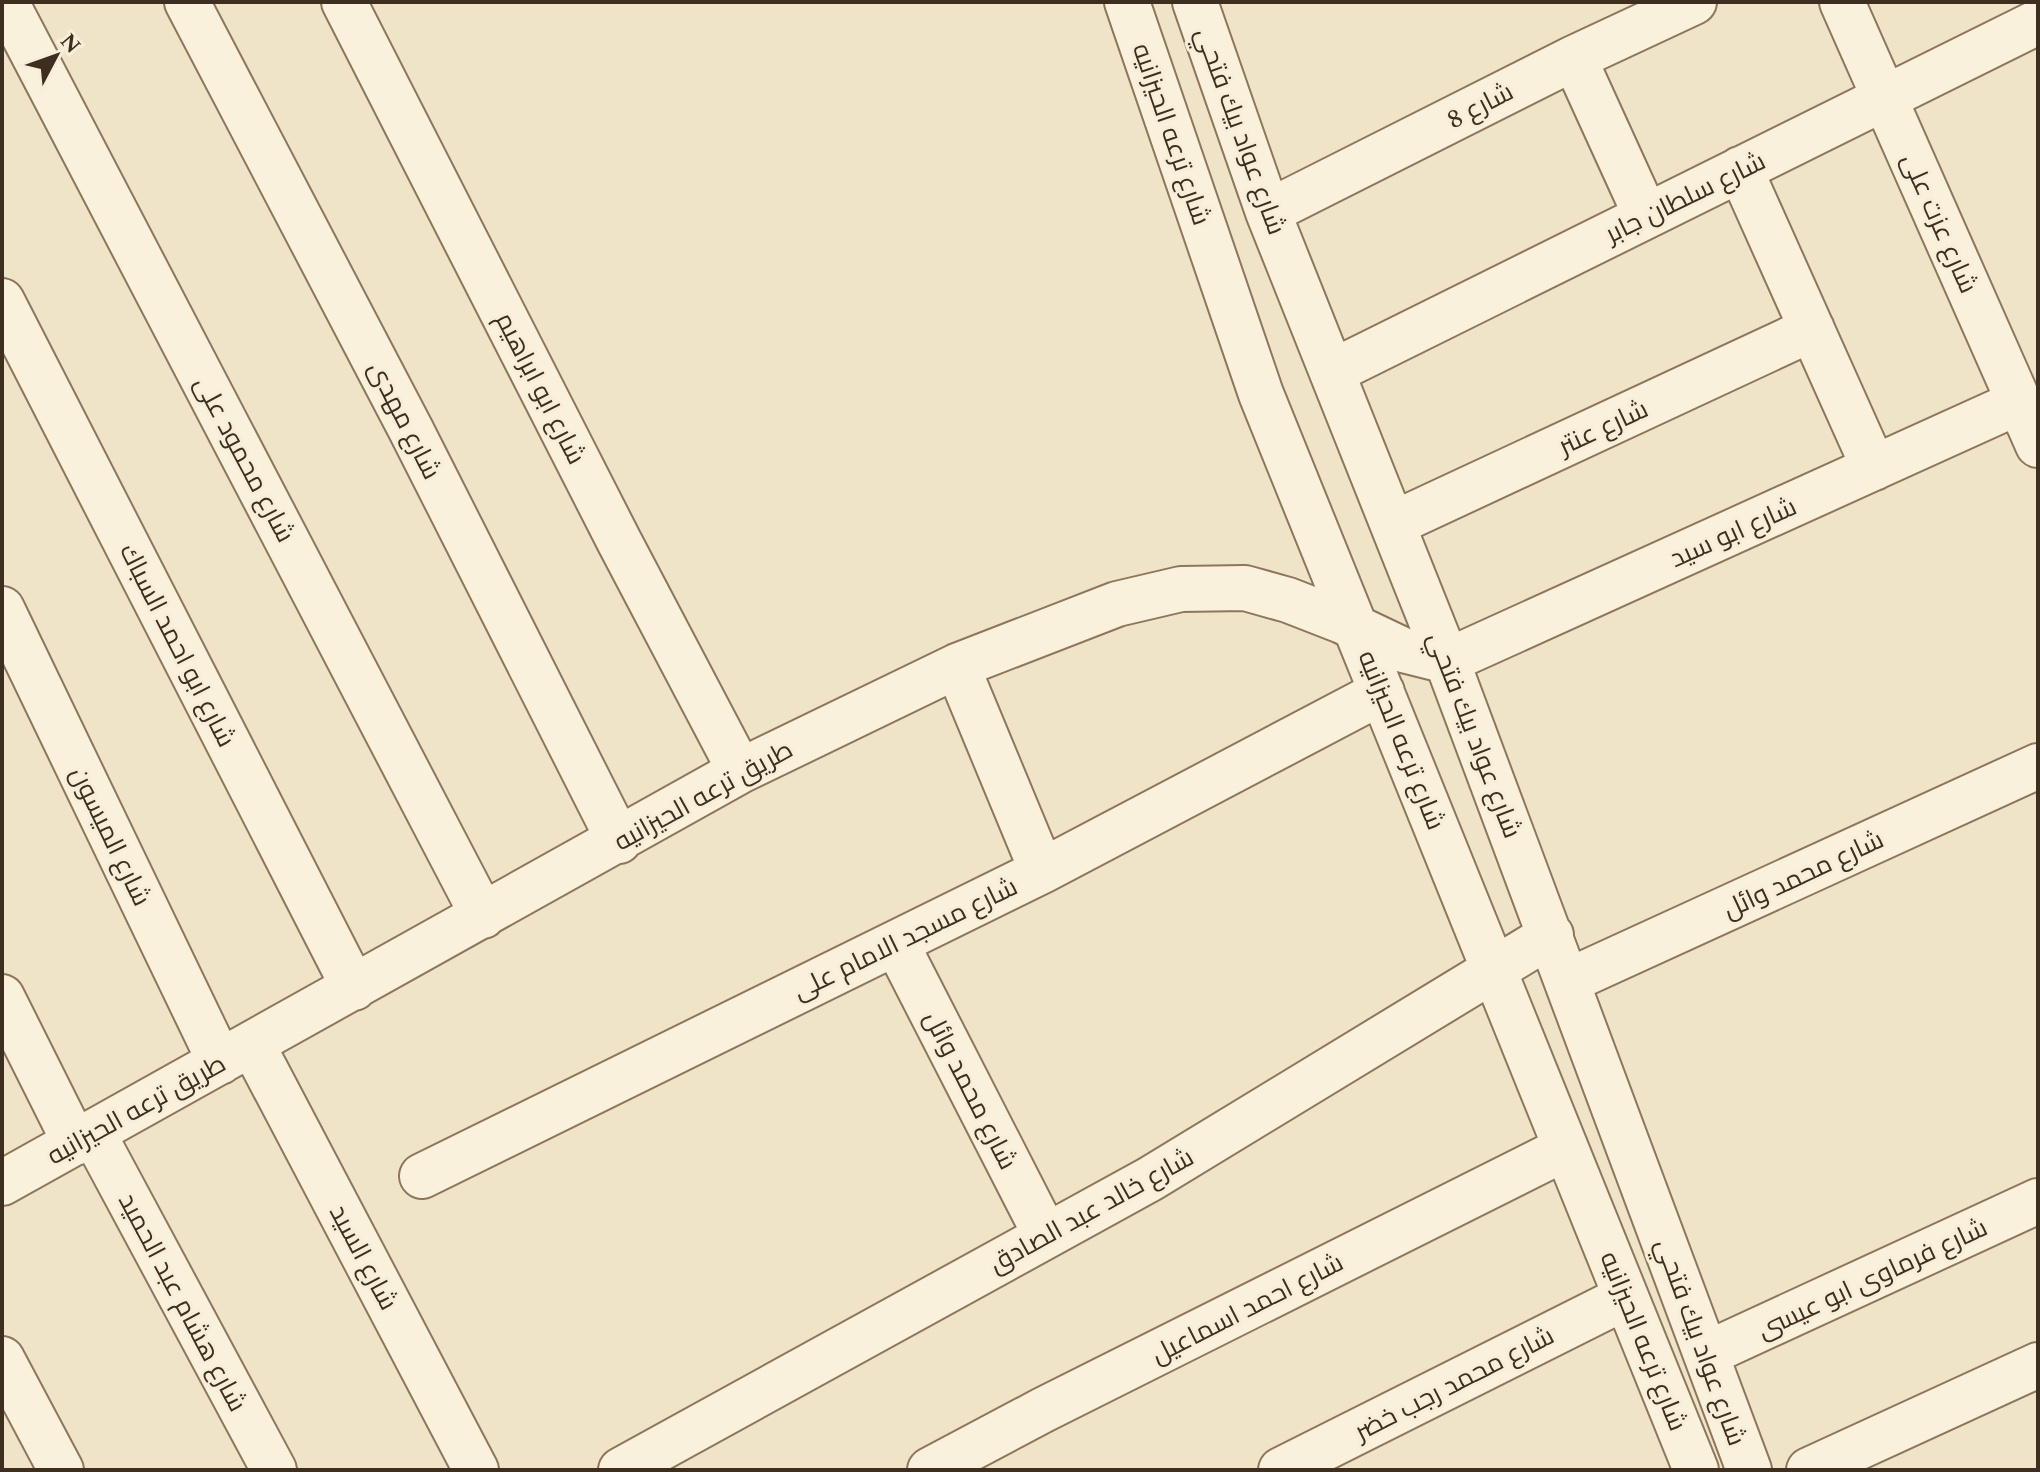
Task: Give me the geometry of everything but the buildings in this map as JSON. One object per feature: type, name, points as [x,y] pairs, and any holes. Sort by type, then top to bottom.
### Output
[{"type":"street","name":"شارع محمود على","points":[[6,2],[483,916]]},
{"type":"street","name":"شارع مهدى","points":[[187,2],[411,430],[619,841]]},
{"type":"street","name":"شارع ابو ابراهيم","points":[[344,2],[740,771]]},
{"type":"street","name":"شارع ترعه الحيزانيه","points":[[1127,2],[1261,394],[1626,1297],[1684,1466]]},
{"type":"street","name":"شارع عواد بيك فتحي","points":[[1195,2],[1268,212],[1447,661],[1742,1452]]},
{"type":"street","name":"شارع 8","points":[[1268,212],[1574,58],[1694,2]]},
{"type":"street","name":"شارع عزت على","points":[[1842,2],[2038,445]]},
{"type":"street","points":[[2033,2],[2038,12]]},
{"type":"street","name":"شارع سلطان جابر","points":[[1332,372],[2038,22]]},
{"type":"street","points":[[1574,58],[1646,216]]},
{"type":"street","points":[[1740,169],[1874,468]]},
{"type":"street","name":"شارع ابو احمد السباك","points":[[2,301],[354,988]]},
{"type":"street","name":"شارع عنتر","points":[[1393,524],[1812,329]]},
{"type":"street","name":"شارع ابو سيد","points":[[1447,661],[2019,402]]},
{"type":"street","name":"طريق ترعه الحيزانيه","points":[[2,1183],[740,771],[957,666],[1117,604],[1181,589],[1245,588],[1288,600],[1403,650],[1447,661]]},
{"type":"street","name":"شارع الميسون","points":[[2,609],[236,1053]]},
{"type":"street","points":[[957,666],[1042,871]]},
{"type":"street","name":"شارع مسجد الامام على","points":[[422,1176],[1042,871],[1382,692]]},
{"type":"street","name":"شارع محمد وائل","points":[[1568,981],[2038,766]]},
{"type":"street","name":"شارع خالد عبد الصادق","points":[[621,1470],[1150,1179],[1551,935]]},
{"type":"street","name":"شارع محمد وائل","points":[[896,943],[1046,1236]]},
{"type":"street","name":"شارع هشام عبد الحميد","points":[[2,997],[274,1470]]},
{"type":"street","name":"شارع السيد","points":[[236,1053],[476,1470]]},
{"type":"street","name":"شارع احمد اسماعيل","points":[[930,1470],[1043,1410],[1566,1148]]},
{"type":"street","name":"شارع فرماوى ابو عيسى","points":[[1706,1354],[2038,1201]]},
{"type":"street","name":"شارع محمد رجب خضر","points":[[1281,1470],[1626,1297]]},
{"type":"street","points":[[2,1359],[61,1470]]},
{"type":"street","points":[[1809,1470],[2038,1365]]},
{"type":"street","points":[[1684,1466],[1742,1452]]}]
